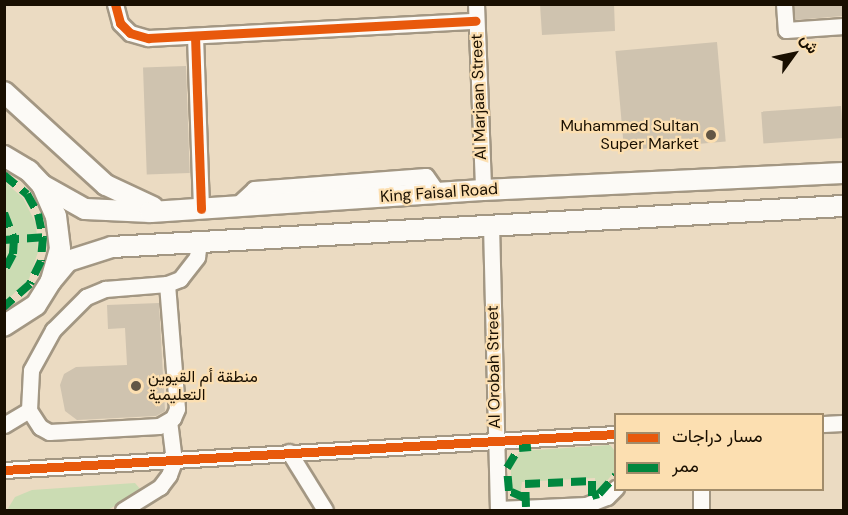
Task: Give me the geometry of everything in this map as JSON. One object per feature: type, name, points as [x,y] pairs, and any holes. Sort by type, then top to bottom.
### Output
[{"type":"main road","points":[[4,92],[106,185],[127,198],[164,211]]},
{"type":"main road","points":[[8,155],[42,185],[56,216],[60,249],[51,281],[36,305],[8,328]]},
{"type":"main road","name":"King Faisal Road","points":[[42,185],[85,209],[164,211],[483,190],[843,173]]},
{"type":"main road","name":"King Faisal Road","points":[[51,281],[68,261],[90,252],[112,247],[843,206]]},
{"type":"street","points":[[115,4],[120,23],[130,33],[148,38],[476,21]]},
{"type":"street","name":"Al Marjaan Street","points":[[476,4],[483,190]]},
{"type":"street","points":[[784,4],[786,30],[843,26]]},
{"type":"street","points":[[195,36],[201,208]]},
{"type":"street","name":"Al Orobah Street","points":[[491,224],[498,510]]},
{"type":"street","points":[[169,422],[49,432],[33,420],[29,410],[32,370],[40,350],[69,311],[105,290],[167,284],[190,270],[200,242]]},
{"type":"street","points":[[123,510],[160,487],[174,461],[169,422],[177,409],[167,284]]},
{"type":"street","points":[[4,425],[29,410]]},
{"type":"street","points":[[824,424],[843,423]]},
{"type":"street","points":[[4,470],[496,439],[614,434]]},
{"type":"street","points":[[289,452],[325,510]]},
{"type":"street","points":[[498,510],[586,505],[607,497],[614,489]]},
{"type":"street","points":[[701,491],[701,510]]},
{"type":"green space","points":[[5,182],[23,198],[36,224],[38,252],[29,279],[5,302]]},
{"type":"green space","points":[[610,445],[614,450],[614,472],[598,492],[595,493],[595,478],[522,482],[520,496],[511,490],[511,462],[521,451]]},
{"type":"green space","points":[[135,483],[141,490],[108,510],[7,510],[15,497],[32,490]]},
{"type":"building","points":[[540,4],[614,4],[615,31],[542,35]]},
{"type":"building","points":[[794,4],[843,4],[843,16],[795,20]]},
{"type":"building","points":[[717,42],[726,142],[624,151],[615,51]]},
{"type":"building","points":[[186,66],[190,173],[147,174],[143,68]]},
{"type":"building","points":[[841,106],[843,138],[763,144],[761,112]]},
{"type":"building","points":[[159,303],[165,411],[156,416],[77,420],[65,411],[60,385],[64,374],[76,367],[127,365],[125,328],[108,329],[107,305]]},
{"type":"marked path","points":[[4,175],[27,194],[38,214],[43,237],[41,261],[30,284],[4,307]]},
{"type":"marked path","points":[[4,213],[14,239],[13,254],[4,271]]},
{"type":"marked path","points":[[4,240],[43,237]]},
{"type":"marked path","points":[[525,498],[509,491],[507,468],[519,448],[531,447]]},
{"type":"marked path","points":[[526,507],[525,484],[592,481],[592,496],[599,494],[614,477]]},
{"type":"cycle path","points":[[115,4],[120,23],[130,33],[148,38],[476,21]]},
{"type":"cycle path","points":[[195,36],[201,209]]},
{"type":"cycle path","points":[[4,470],[614,434]]},
{"type":"place","name":"Muhammed Sultan Super Market","points":[[711,135]]},
{"type":"place","name":"منطقة أم القيوين التعليمية","points":[[136,386]]}]
